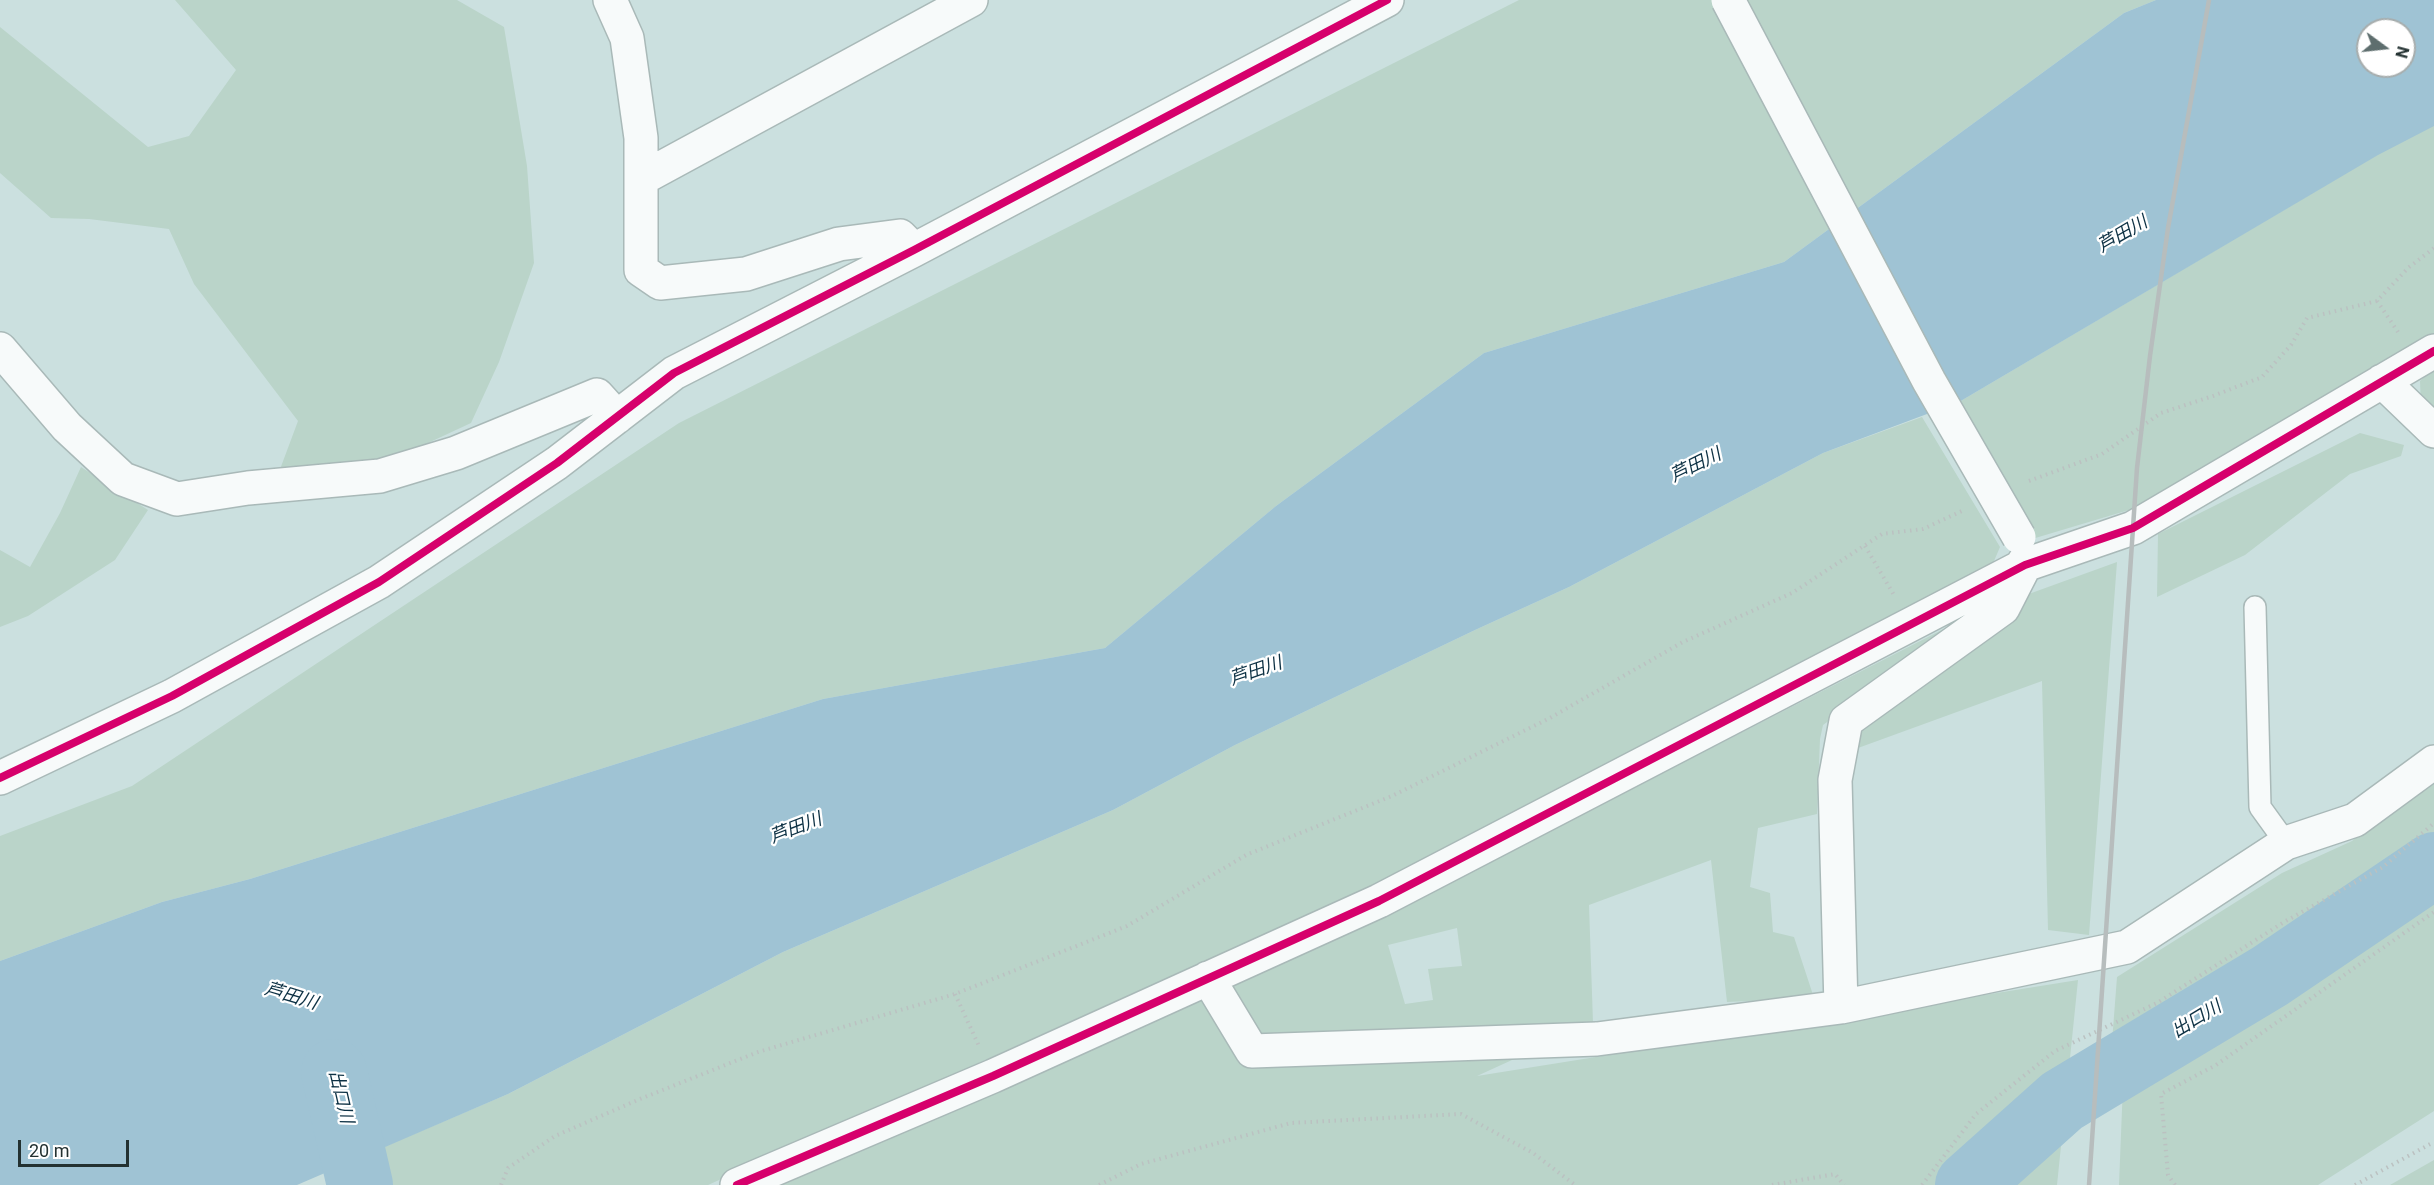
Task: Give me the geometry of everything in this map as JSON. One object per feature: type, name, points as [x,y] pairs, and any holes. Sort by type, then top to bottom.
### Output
[{"type":"street","points":[[610,0],[627,38],[641,138],[641,270],[660,283],[746,274],[839,244],[900,236],[914,250]]},
{"type":"street","points":[[641,179],[971,0]]},
{"type":"street","points":[[0,778],[172,696],[379,582],[557,463],[674,373],[914,250],[1388,0]]},
{"type":"street","points":[[1728,0],[1929,381],[2022,551],[2003,608],[1846,721],[1835,780],[1841,1007]]},
{"type":"street","points":[[0,349],[67,427],[123,478],[177,499],[248,488],[380,476],[456,453],[597,395],[617,417]]},
{"type":"street","points":[[737,1185],[993,1076],[1380,901],[1912,624],[2022,551],[2133,528],[2434,351]]},
{"type":"street","points":[[2382,381],[2434,431]]},
{"type":"street","points":[[1208,978],[1252,1051],[1597,1039],[1841,1007],[2127,946],[2286,843],[2355,820],[2434,762]]},
{"type":"lane","points":[[2255,607],[2260,807],[2286,843]]},
{"type":"path","points":[[2027,482],[2102,454],[2161,413],[2262,377],[2291,345],[2307,318],[2377,301],[2408,268],[2434,248]]},
{"type":"path","points":[[501,1185],[508,1168],[555,1136],[640,1099],[758,1052],[955,994],[1126,926],[1246,855],[1392,796],[1548,719],[1683,642],[1792,593],[1882,534],[1923,529],[1965,510]]},
{"type":"path","points":[[1865,546],[1912,624]]},
{"type":"path","points":[[1922,1185],[1976,1114],[2055,1051],[2157,1003],[2283,922],[2383,867],[2434,823]]},
{"type":"path","points":[[2175,1185],[2168,1175],[2161,1094],[2216,1065],[2434,912]]},
{"type":"path","points":[[955,994],[993,1076]]},
{"type":"path","points":[[1099,1185],[1142,1164],[1292,1123],[1461,1114],[1533,1153],[1575,1185]]},
{"type":"path","points":[[2355,1185],[2434,1142]]},
{"type":"path","points":[[1772,1185],[1835,1174],[1844,1185]]},
{"type":"green space","points":[[175,0],[457,0],[504,27],[527,166],[534,263],[499,362],[471,423],[400,456],[279,472],[298,421],[194,284],[169,229],[89,219],[51,218],[0,173],[0,27],[148,147],[189,136],[236,70]]},
{"type":"green space","points":[[1519,0],[2156,0],[2124,13],[1784,262],[1484,353],[1276,506],[1105,648],[823,699],[250,879],[162,902],[0,961],[0,836],[132,786],[679,423]]},
{"type":"green space","points":[[2434,121],[2434,335],[2149,504],[2032,539],[1959,402]]},
{"type":"green space","points":[[2434,368],[2434,411],[2421,405],[2420,381]]},
{"type":"green space","points":[[1922,417],[2000,547],[1991,568],[1464,844],[708,1185],[361,1185],[353,1160],[508,1094],[783,952],[1113,810],[1235,745],[1569,587],[1823,453]]},
{"type":"green space","points":[[2360,433],[2404,445],[2401,456],[2350,474],[2245,555],[2157,597],[2158,534]]},
{"type":"green space","points":[[81,467],[148,510],[115,560],[28,616],[0,627],[0,550],[30,567],[60,513]]},
{"type":"green space","points":[[2117,562],[2089,935],[2048,930],[2042,681],[1847,752],[1862,723],[2026,595]]},
{"type":"green space","points":[[1969,616],[1823,725],[1820,739],[1817,814],[1758,828],[1750,887],[1770,893],[1773,932],[1794,937],[1814,998],[1727,1002],[1711,860],[1589,905],[1593,1023],[1477,1076],[2078,980],[2057,1185],[759,1185],[1088,1052],[1354,931]],"holes":[[[1457,928],[1462,966],[1428,969],[1433,1000],[1405,1004],[1388,945]]]},
{"type":"green space","points":[[2434,773],[2434,846],[2111,1055],[2117,977],[2282,873],[2352,841]]},
{"type":"green space","points":[[2434,889],[2434,1111],[2318,1185],[2119,1185],[2123,1084],[2264,999]]},
{"type":"green space","points":[[2434,1160],[2434,1185],[2390,1185]]},
{"type":"water","name":"芦田川","points":[[2156,0],[2434,0],[2434,126],[2378,155],[1959,402],[1823,453],[1569,587],[1235,745],[1113,810],[783,952],[508,1094],[297,1185],[0,1185],[0,961],[162,902],[250,879],[823,699],[1105,648],[1276,506],[1484,353],[1784,262],[2124,13]]},
{"type":"waterway","name":"出口川","points":[[1968,1185],[2062,1101],[2270,976],[2434,865]]},
{"type":"waterway","name":"出口川","points":[[334,1072],[360,1185]]},
{"type":"railway","points":[[2089,1185],[2137,468],[2168,228],[2209,0]]},
{"type":"cycle path","points":[[0,778],[172,696],[379,582],[557,463],[674,373],[914,250],[1387,0]]},
{"type":"cycle path","points":[[737,1185],[993,1076],[1379,901],[2025,565],[2133,528],[2434,351]]}]
